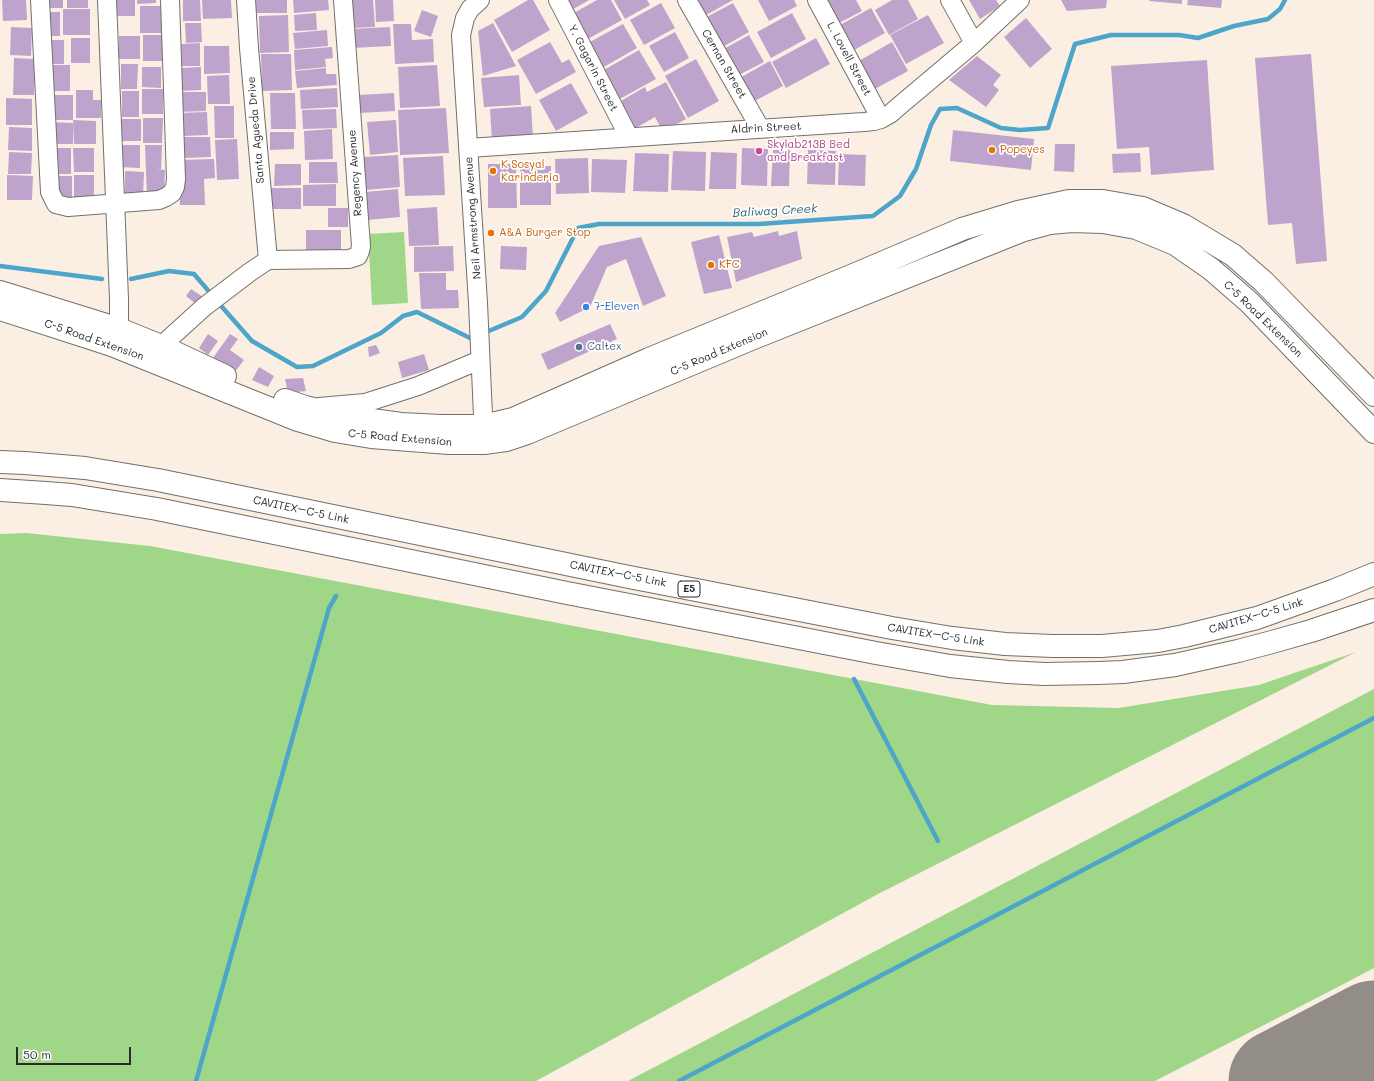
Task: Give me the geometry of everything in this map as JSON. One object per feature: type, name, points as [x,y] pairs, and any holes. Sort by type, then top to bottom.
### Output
[{"type":"main road","name":"C-5 Road Extension","points":[[0,309],[112,345],[298,420],[335,431],[379,438],[449,443],[484,434],[513,419],[650,359],[962,229],[1018,212],[1070,201],[1103,201],[1143,208],[1182,225],[1233,255],[1264,282],[1374,394]]},
{"type":"main road","name":"C-5 Road Extension","points":[[0,292],[119,329],[161,346],[256,389],[306,407],[343,416],[401,424],[441,426],[484,434],[506,440],[527,434],[751,339],[1021,231],[1050,223],[1072,221],[1104,222],[1136,228],[1175,244],[1211,269],[1249,302],[1374,432]]},
{"type":"main road","name":"CAVITEX–C-5 Link","points":[[0,462],[25,462],[85,468],[158,480],[629,577],[892,628],[952,638],[1005,644],[1102,646],[1158,641],[1257,618],[1336,590],[1374,574]]},
{"type":"main road","points":[[0,490],[65,495],[157,509],[567,593],[921,662],[986,670],[1044,674],[1092,674],[1124,672],[1175,665],[1272,642],[1374,610]]},
{"type":"street","points":[[40,0],[50,192],[56,204],[68,207],[159,200],[172,193],[175,187],[176,179],[170,0]]},
{"type":"street","points":[[107,0],[119,329]]},
{"type":"street","name":"Santa Agueda Drive","points":[[246,0],[248,48],[268,260]]},
{"type":"street","name":"Regency Avenue","points":[[268,260],[349,260],[358,256],[360,251],[361,246],[343,0]]},
{"type":"street","name":"Neil Armstrong Avenue","points":[[480,0],[470,9],[465,18],[461,36],[479,318],[484,434]]},
{"type":"street","name":"Y. Gagarin Street","points":[[558,0],[629,137]]},
{"type":"street","name":"Cernan Street","points":[[687,0],[760,128]]},
{"type":"street","name":"L. Lovell Street","points":[[817,0],[881,119]]},
{"type":"street","points":[[950,0],[974,43]]},
{"type":"street","name":"Aldrin Street","points":[[468,148],[864,122],[881,119],[898,107],[974,43],[1020,0]]},
{"type":"street","points":[[161,346],[204,307],[268,260]]},
{"type":"street","points":[[306,407],[365,403],[418,386],[480,360]]},
{"type":"green space","points":[[404,232],[408,303],[372,305],[368,234]]},
{"type":"green space","points":[[26,533],[150,546],[992,705],[1119,708],[1259,685],[1356,652],[878,894],[536,1081],[0,1081],[0,534]]},
{"type":"green space","points":[[1374,689],[1374,968],[1155,1081],[628,1081]]},
{"type":"building","points":[[2,0],[26,0],[27,20],[3,21]]},
{"type":"building","points":[[41,0],[63,0],[63,8],[41,8]]},
{"type":"building","points":[[67,0],[88,0],[88,8],[67,8]]},
{"type":"building","points":[[116,0],[135,0],[135,16],[116,16]]},
{"type":"building","points":[[137,0],[156,0],[156,3],[137,4]]},
{"type":"building","points":[[183,0],[200,0],[201,21],[183,21]]},
{"type":"building","points":[[202,0],[231,0],[232,18],[203,19]]},
{"type":"building","points":[[254,0],[287,0],[287,13],[254,13]]},
{"type":"building","points":[[293,0],[328,0],[329,10],[294,13]]},
{"type":"building","points":[[351,0],[373,0],[375,27],[352,28]]},
{"type":"building","points":[[375,0],[393,0],[394,21],[376,22]]},
{"type":"building","points":[[528,0],[533,0],[550,30],[512,52],[494,20]]},
{"type":"building","points":[[564,0],[589,0],[570,11]]},
{"type":"building","points":[[597,0],[611,0],[622,20],[586,40],[572,14]]},
{"type":"building","points":[[614,0],[647,0],[650,5],[625,19]]},
{"type":"building","points":[[688,0],[733,0],[699,19]]},
{"type":"building","points":[[758,0],[794,0],[797,6],[769,21]]},
{"type":"building","points":[[821,0],[856,0],[862,11],[835,25]]},
{"type":"building","points":[[892,0],[908,0],[918,19],[889,35],[875,10]]},
{"type":"building","points":[[969,0],[996,0],[1000,6],[980,19]]},
{"type":"building","points":[[1061,0],[1107,0],[1106,8],[1067,11]]},
{"type":"building","points":[[1182,0],[1182,4],[1149,1]]},
{"type":"building","points":[[1188,0],[1222,0],[1221,8],[1187,5]]},
{"type":"building","points":[[661,3],[675,28],[644,45],[630,20]]},
{"type":"building","points":[[733,3],[749,32],[719,49],[703,19]]},
{"type":"building","points":[[140,6],[161,6],[161,33],[140,33]]},
{"type":"building","points":[[871,8],[885,33],[854,50],[840,25]]},
{"type":"building","points":[[63,9],[90,9],[90,35],[63,35]]},
{"type":"building","points":[[422,10],[438,16],[431,37],[414,31]]},
{"type":"building","points":[[47,12],[60,12],[60,36],[47,36]]},
{"type":"building","points":[[316,13],[317,30],[295,31],[294,15]]},
{"type":"building","points":[[792,13],[806,39],[771,58],[757,32]]},
{"type":"building","points":[[288,15],[289,52],[260,53],[259,16]]},
{"type":"building","points":[[928,15],[944,43],[906,64],[890,35]]},
{"type":"building","points":[[1026,18],[1052,49],[1030,68],[1004,37]]},
{"type":"building","points":[[185,23],[201,23],[202,42],[186,43]]},
{"type":"building","points":[[493,23],[516,66],[483,76],[478,31]]},
{"type":"building","points":[[393,24],[411,24],[412,40],[433,39],[434,62],[395,64]]},
{"type":"building","points":[[623,24],[637,48],[602,68],[588,43]]},
{"type":"building","points":[[11,27],[32,28],[31,56],[10,55]]},
{"type":"building","points":[[390,27],[391,46],[352,48],[351,29]]},
{"type":"building","points":[[327,30],[328,46],[295,49],[293,33]]},
{"type":"building","points":[[675,32],[689,58],[664,72],[649,46]]},
{"type":"building","points":[[143,35],[163,35],[163,61],[143,61]]},
{"type":"building","points":[[749,35],[764,62],[737,76],[722,50]]},
{"type":"building","points":[[119,36],[140,36],[140,59],[119,59]]},
{"type":"building","points":[[71,38],[90,38],[90,63],[71,63]]},
{"type":"building","points":[[816,38],[830,64],[786,88],[772,62]]},
{"type":"building","points":[[44,40],[64,40],[64,64],[44,64]]},
{"type":"building","points":[[550,42],[562,63],[569,59],[576,72],[536,94],[517,60]]},
{"type":"building","points":[[892,42],[908,71],[873,90],[857,62]]},
{"type":"building","points":[[200,43],[200,66],[182,66],[181,44]]},
{"type":"building","points":[[204,46],[229,46],[230,73],[204,74]]},
{"type":"building","points":[[332,47],[333,58],[325,59],[326,67],[295,70],[294,50]]},
{"type":"building","points":[[639,50],[656,79],[618,100],[602,71]]},
{"type":"building","points":[[261,54],[291,54],[292,90],[262,91]]},
{"type":"building","points":[[1311,54],[1327,261],[1296,264],[1292,223],[1268,225],[1255,58]]},
{"type":"building","points":[[977,56],[1001,75],[993,85],[999,90],[986,107],[949,80]]},
{"type":"building","points":[[14,58],[35,59],[34,95],[13,95]]},
{"type":"building","points":[[696,59],[719,101],[688,118],[665,76]]},
{"type":"building","points":[[1207,60],[1214,170],[1151,175],[1149,147],[1117,149],[1111,66]]},
{"type":"building","points":[[770,61],[783,86],[749,104],[736,80]]},
{"type":"building","points":[[121,64],[138,64],[137,89],[121,89]]},
{"type":"building","points":[[52,65],[70,65],[70,91],[52,91]]},
{"type":"building","points":[[437,65],[440,106],[400,108],[398,67]]},
{"type":"building","points":[[142,67],[161,67],[161,88],[142,87]]},
{"type":"building","points":[[201,67],[201,90],[179,91],[179,68]]},
{"type":"building","points":[[326,68],[326,74],[336,74],[337,85],[297,88],[295,71]]},
{"type":"building","points":[[229,75],[230,104],[208,104],[207,76]]},
{"type":"building","points":[[519,75],[521,105],[484,107],[481,78]]},
{"type":"building","points":[[666,82],[686,119],[663,132],[655,117],[634,129],[619,102],[645,87],[647,92]]},
{"type":"building","points":[[571,83],[588,113],[556,131],[539,100]]},
{"type":"building","points":[[337,88],[338,107],[301,109],[300,90]]},
{"type":"building","points":[[142,89],[163,89],[163,114],[142,114]]},
{"type":"building","points":[[76,90],[93,90],[93,100],[101,100],[101,118],[76,118]]},
{"type":"building","points":[[122,91],[139,91],[139,117],[122,117]]},
{"type":"building","points":[[178,92],[206,92],[206,111],[178,112]]},
{"type":"building","points":[[270,93],[295,93],[296,129],[271,129]]},
{"type":"building","points":[[394,93],[395,111],[359,113],[358,95]]},
{"type":"building","points":[[47,95],[73,95],[73,120],[47,120]]},
{"type":"building","points":[[6,98],[32,99],[32,125],[6,125]]},
{"type":"building","points":[[214,106],[234,106],[234,138],[215,138]]},
{"type":"building","points":[[531,106],[533,138],[492,141],[490,109]]},
{"type":"building","points":[[446,108],[449,153],[400,155],[398,110]]},
{"type":"building","points":[[336,109],[337,128],[303,129],[302,110]]},
{"type":"building","points":[[207,112],[208,135],[181,136],[181,113]]},
{"type":"building","points":[[143,118],[163,118],[162,143],[143,143]]},
{"type":"building","points":[[121,119],[141,119],[141,141],[121,141]]},
{"type":"building","points":[[73,120],[96,121],[96,144],[74,144]]},
{"type":"building","points":[[396,120],[398,152],[370,155],[367,122]]},
{"type":"building","points":[[49,122],[73,123],[73,144],[48,144]]},
{"type":"building","points":[[9,127],[32,128],[32,151],[8,150]]},
{"type":"building","points":[[332,129],[333,159],[305,160],[304,131]]},
{"type":"building","name":"Popeyes","points":[[953,130],[1034,139],[1031,170],[950,161]]},
{"type":"building","points":[[270,132],[294,132],[294,149],[270,150]]},
{"type":"building","points":[[184,137],[210,137],[211,157],[184,158]]},
{"type":"building","points":[[237,139],[239,179],[217,180],[215,140]]},
{"type":"building","points":[[1055,144],[1075,144],[1074,172],[1054,171]]},
{"type":"building","points":[[121,145],[140,145],[140,168],[120,167]]},
{"type":"building","points":[[145,145],[162,145],[161,169],[157,169],[165,170],[164,198],[147,198]]},
{"type":"building","points":[[51,148],[71,148],[71,174],[51,174]]},
{"type":"building","points":[[73,148],[94,148],[94,172],[74,172]]},
{"type":"building","points":[[742,148],[768,149],[767,186],[741,185]]},
{"type":"building","points":[[773,150],[790,150],[789,186],[771,186]]},
{"type":"building","points":[[808,150],[836,151],[835,185],[807,184]]},
{"type":"building","points":[[673,151],[706,152],[705,191],[671,190]]},
{"type":"building","points":[[9,152],[32,153],[31,174],[8,174]]},
{"type":"building","points":[[711,152],[737,153],[736,189],[709,189]]},
{"type":"building","points":[[635,153],[669,154],[668,192],[633,191]]},
{"type":"building","points":[[1140,153],[1141,172],[1113,173],[1112,154]]},
{"type":"building","points":[[839,154],[866,155],[865,186],[838,185]]},
{"type":"building","points":[[398,155],[400,187],[366,190],[363,157]]},
{"type":"building","points":[[443,156],[445,195],[405,196],[403,158]]},
{"type":"building","points":[[588,158],[589,193],[556,194],[555,159]]},
{"type":"building","points":[[214,159],[215,178],[204,179],[205,205],[180,205],[179,160]]},
{"type":"building","points":[[592,159],[627,160],[625,193],[591,192]]},
{"type":"building","points":[[309,162],[337,162],[338,183],[309,183]]},
{"type":"building","points":[[275,164],[301,164],[301,185],[274,186]]},
{"type":"building","points":[[488,164],[516,164],[517,208],[488,208]]},
{"type":"building","points":[[520,166],[551,166],[551,205],[520,205]]},
{"type":"building","points":[[125,171],[144,172],[143,197],[125,197]]},
{"type":"building","points":[[7,175],[33,176],[32,200],[7,200]]},
{"type":"building","points":[[74,175],[94,175],[94,203],[74,203]]},
{"type":"building","points":[[56,176],[72,176],[72,202],[56,202]]},
{"type":"building","points":[[336,184],[336,206],[303,206],[303,185]]},
{"type":"building","points":[[271,188],[301,188],[301,209],[271,209]]},
{"type":"building","points":[[398,189],[400,217],[367,220],[365,192]]},
{"type":"building","points":[[437,207],[439,245],[409,246],[407,209]]},
{"type":"building","points":[[328,208],[348,208],[348,227],[328,227]]},
{"type":"building","points":[[306,230],[341,230],[341,256],[306,257]]},
{"type":"building","points":[[778,231],[779,236],[797,231],[802,259],[736,282],[727,237],[752,232],[754,237]]},
{"type":"building","name":"KFC","points":[[719,235],[732,288],[704,294],[691,242]]},
{"type":"building","points":[[641,237],[666,296],[643,306],[626,259],[607,267],[590,307],[560,322],[555,313],[599,246]]},
{"type":"building","points":[[453,246],[454,271],[414,272],[414,247]]},
{"type":"building","points":[[501,246],[527,247],[526,270],[500,269]]},
{"type":"building","points":[[419,273],[446,273],[446,290],[458,290],[459,308],[421,309]]},
{"type":"building","points":[[191,289],[203,297],[197,305],[186,296]]},
{"type":"building","name":"Caltex","points":[[610,324],[617,339],[548,370],[541,354]]},
{"type":"building","points":[[208,334],[218,341],[208,355],[199,348]]},
{"type":"building","points":[[230,334],[238,339],[230,350],[244,360],[234,373],[213,358]]},
{"type":"building","points":[[376,345],[380,353],[369,357],[368,347]]},
{"type":"building","points":[[424,354],[429,370],[402,378],[398,362]]},
{"type":"building","points":[[259,367],[274,376],[268,387],[252,380]]},
{"type":"building","points":[[303,378],[306,391],[288,393],[285,379]]},
{"type":"waterway","name":"Baliwag Creek","points":[[484,333],[522,317],[546,291],[578,228],[599,224],[759,224],[873,216],[900,196],[916,169],[931,125],[940,109],[957,108],[1001,128],[1020,130],[1048,128],[1075,44],[1111,35],[1179,35],[1198,38],[1234,26],[1268,19],[1280,9],[1285,0]]},
{"type":"waterway","name":"Baliwag Creek","points":[[0,266],[102,279]]},
{"type":"waterway","name":"Baliwag Creek","points":[[131,279],[169,271],[194,274],[212,295]]},
{"type":"waterway","name":"Baliwag Creek","points":[[222,307],[252,341],[297,367],[313,366],[381,333],[403,316],[417,312],[472,339],[476,337]]},
{"type":"waterway","points":[[196,1081],[329,608],[336,596]]},
{"type":"waterway","points":[[854,679],[938,841]]},
{"type":"waterway","points":[[679,1081],[1374,718]]},
{"type":"runway","points":[[1280,1081],[1374,1032]]},
{"type":"place","name":"Popeyes","points":[[992,150]]},
{"type":"place","name":"Skylab213B Bed and Breakfast","points":[[759,151]]},
{"type":"place","name":"K Sosyal Karinderia","points":[[493,171]]},
{"type":"place","name":"A&A Burger Stop","points":[[491,233]]},
{"type":"place","name":"KFC","points":[[711,265]]},
{"type":"place","name":"7-Eleven","points":[[586,307]]},
{"type":"place","name":"Caltex","points":[[579,347]]}]
